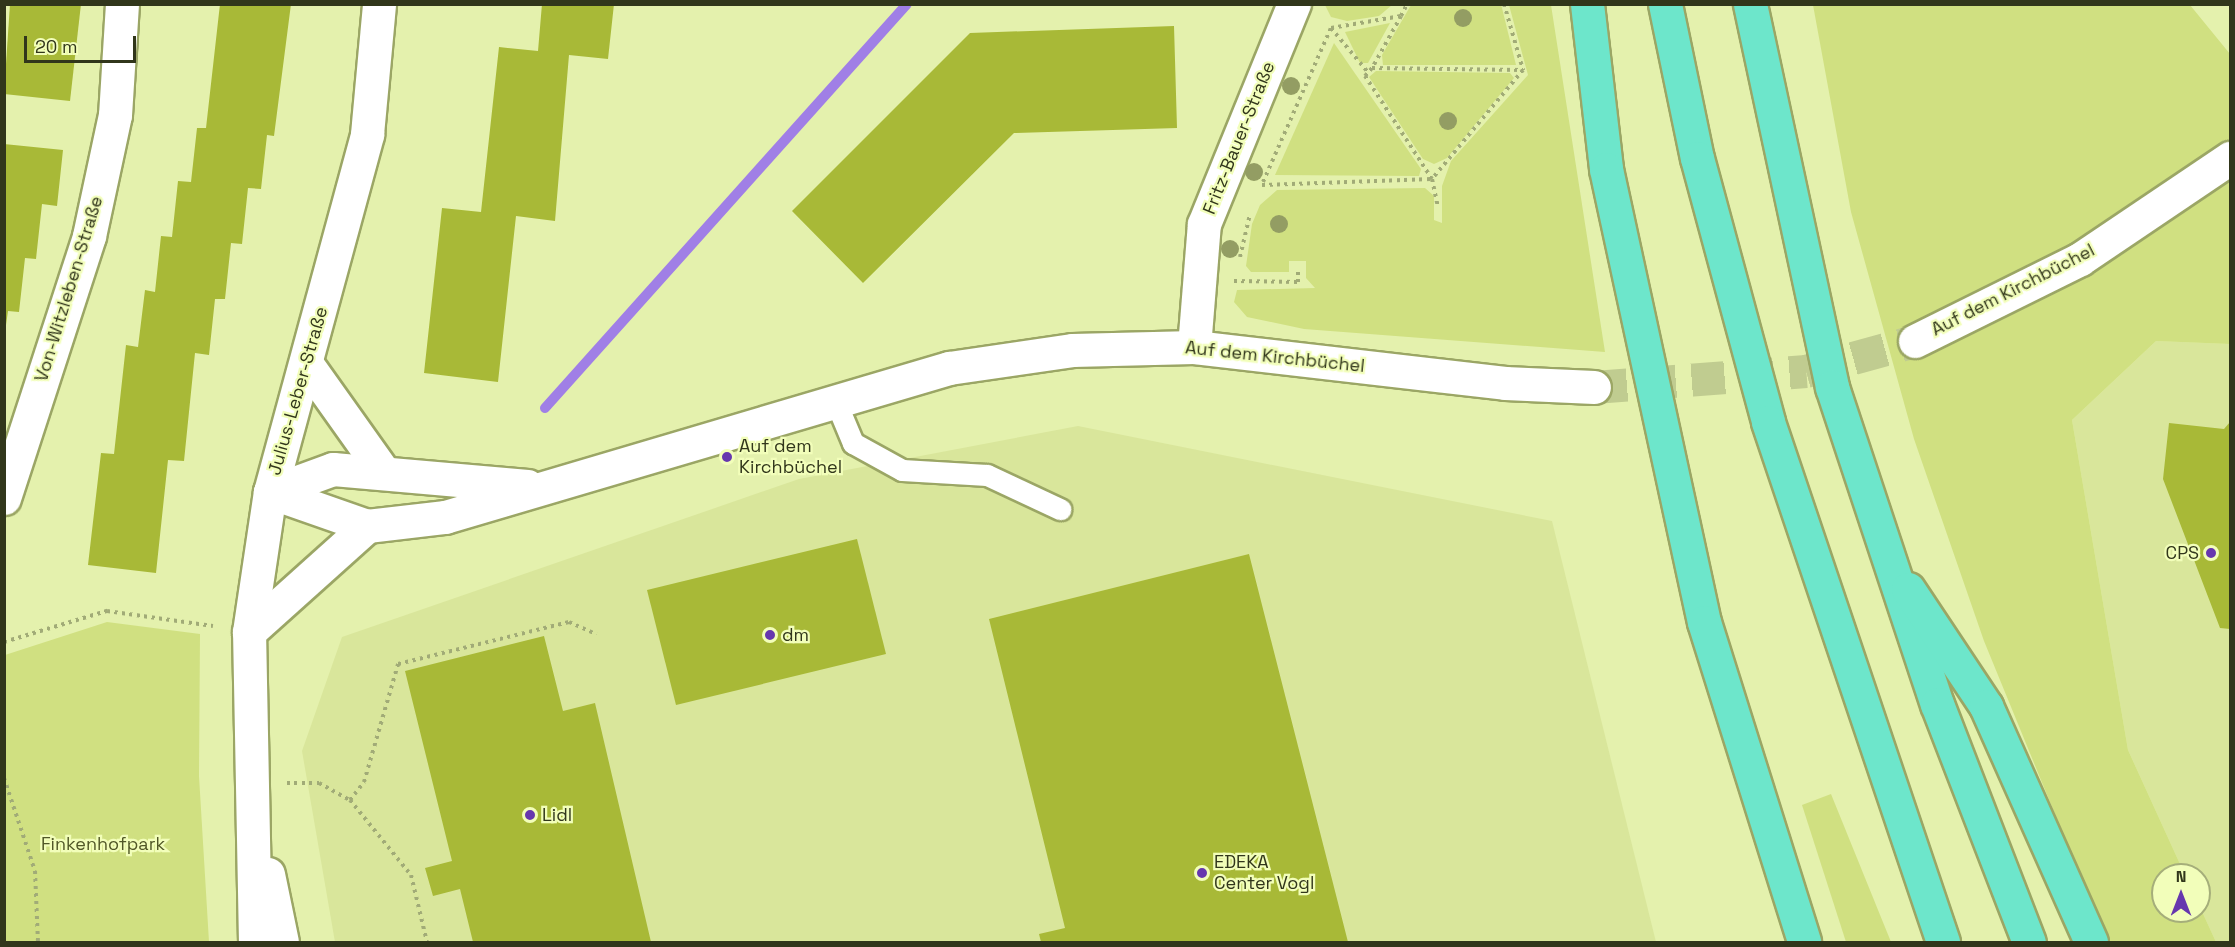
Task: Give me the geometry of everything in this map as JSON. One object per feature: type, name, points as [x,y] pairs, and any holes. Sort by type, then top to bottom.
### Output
[{"type":"highway","points":[[1587,4],[1606,169],[1704,622],[1804,942]]},
{"type":"highway","points":[[1665,4],[1697,158],[1768,422],[1943,942]]},
{"type":"highway","points":[[1750,4],[1832,387],[1888,561],[2029,942]]},
{"type":"highway","points":[[1888,561],[1986,706],[2091,942]]},
{"type":"street","name":"Von-Witzleben-Straße","points":[[4,498],[89,236],[115,115],[122,4]]},
{"type":"street","name":"Julius-Leber-Straße","points":[[255,942],[249,782],[249,632],[270,492],[367,134],[379,4]]},
{"type":"street","name":"Fritz-Bauer-Straße","points":[[1194,347],[1204,224],[1294,4]]},
{"type":"street","name":"Auf dem Kirchbüchel","points":[[1915,341],[2080,259],[2230,159]]},
{"type":"street","name":"Auf dem Kirchbüchel","points":[[270,492],[367,526],[445,517],[541,488],[626,467],[835,400],[949,368],[1072,350],[1194,347],[1505,383],[1594,387]]},
{"type":"street","points":[[306,363],[382,470]]},
{"type":"street","name":"Auf dem Kirchbüchel","points":[[270,492],[333,469],[382,470],[541,488]]},
{"type":"street","points":[[249,632],[367,526]]},
{"type":"street","name":"Julius-Leber-Straße","points":[[249,782],[282,942]]},
{"type":"lane","points":[[835,400],[853,443],[902,470],[987,475],[1060,510]]},
{"type":"path","points":[[1407,4],[1372,68],[1365,76],[1432,179],[1438,207]]},
{"type":"path","points":[[1504,4],[1523,70]]},
{"type":"path","points":[[1331,28],[1401,16]]},
{"type":"path","points":[[1331,28],[1367,71]]},
{"type":"path","points":[[1260,190],[1331,28]]},
{"type":"path","points":[[1372,68],[1523,70]]},
{"type":"path","points":[[1263,182],[1432,179],[1523,70]]},
{"type":"path","points":[[1240,261],[1252,206]]},
{"type":"path","points":[[1198,300],[1228,300],[1229,281],[1298,282],[1298,268]]},
{"type":"path","points":[[1237,281],[1238,271]]},
{"type":"path","points":[[4,642],[107,610],[249,632]]},
{"type":"path","points":[[350,800],[364,782],[398,664],[569,622],[596,634]]},
{"type":"path","points":[[4,778],[35,871],[38,942]]},
{"type":"path","points":[[249,782],[319,783],[350,800],[411,875],[427,942]]},
{"type":"shaded area","points":[[2156,341],[2230,344],[2230,942],[2216,942],[2207,923],[2211,923],[2211,863],[2180,863],[2128,750],[2072,420]]},
{"type":"shaded area","points":[[1078,426],[1552,521],[1656,942],[335,942],[302,751],[342,637],[799,479]]},
{"type":"green space","points":[[1501,4],[1516,65],[1383,65],[1382,55],[1411,5]]},
{"type":"green space","points":[[1325,5],[1392,5],[1379,16],[1347,21],[1331,17]]},
{"type":"green space","points":[[1509,5],[1551,5],[1605,352],[1304,329],[1247,317],[1234,302],[1237,290],[1315,288],[1306,278],[1306,261],[1289,261],[1289,272],[1251,272],[1246,266],[1252,224],[1260,205],[1277,190],[1425,188],[1434,196],[1434,220],[1442,223],[1442,186],[1451,161],[1528,75]]},
{"type":"green space","points":[[1813,5],[2190,5],[2230,54],[2230,344],[2156,341],[2072,420],[2128,750],[2180,863],[2151,863],[2151,923],[2207,923],[2216,942],[2108,942],[1984,641],[1914,439],[1851,212]]},
{"type":"green space","points":[[1390,23],[1368,63],[1360,63],[1345,32]]},
{"type":"green space","points":[[1334,43],[1421,169],[1419,176],[1275,175]]},
{"type":"green space","points":[[1376,71],[1510,73],[1514,78],[1447,158],[1434,164],[1423,159],[1369,77]]},
{"type":"green space","name":"Finkenhofpark","points":[[107,622],[200,634],[199,776],[209,942],[5,942],[5,655]]},
{"type":"green space","points":[[1831,794],[1891,942],[1846,942],[1802,805]]},
{"type":"building","points":[[10,4],[81,4],[70,101],[4,94]]},
{"type":"building","points":[[220,4],[291,4],[274,136],[267,135],[261,189],[248,188],[242,244],[231,243],[225,299],[215,299],[209,355],[195,353],[184,461],[168,460],[156,573],[88,565],[101,453],[114,454],[126,345],[138,347],[145,290],[155,292],[161,236],[172,237],[178,181],[191,182],[197,128],[206,128]]},
{"type":"building","points":[[542,4],[614,4],[608,59],[569,55],[555,221],[516,216],[498,382],[424,373],[442,208],[481,212],[499,47],[538,51]]},
{"type":"building","points":[[1174,26],[1177,128],[1014,133],[863,283],[792,211],[970,33]]},
{"type":"building","points":[[4,144],[63,150],[57,206],[42,204],[36,259],[25,258],[19,312],[8,311],[6,325]]},
{"type":"building","name":"CPS","points":[[2230,422],[2230,629],[2220,628],[2163,479],[2169,423],[2224,429]]},
{"type":"building","name":"dm","points":[[857,539],[886,654],[676,705],[647,590]]},
{"type":"building","points":[[1249,554],[1348,942],[1041,942],[1039,934],[1065,928],[989,619]]},
{"type":"building","name":"Lidl","points":[[544,636],[563,711],[595,703],[651,942],[473,942],[460,889],[433,896],[425,868],[452,861],[405,671]]},
{"type":"waterway","points":[[545,408],[907,4]]},
{"type":"tunnel","points":[[1594,387],[1806,371],[1915,341]]},
{"type":"place","name":"Auf dem Kirchbüchel","points":[[727,457]]},
{"type":"place","name":"CPS","points":[[2211,553]]},
{"type":"place","name":"dm","points":[[770,635]]},
{"type":"place","name":"Lidl","points":[[530,815]]},
{"type":"place","name":"EDEKA Center Vogl","points":[[1202,873]]}]
